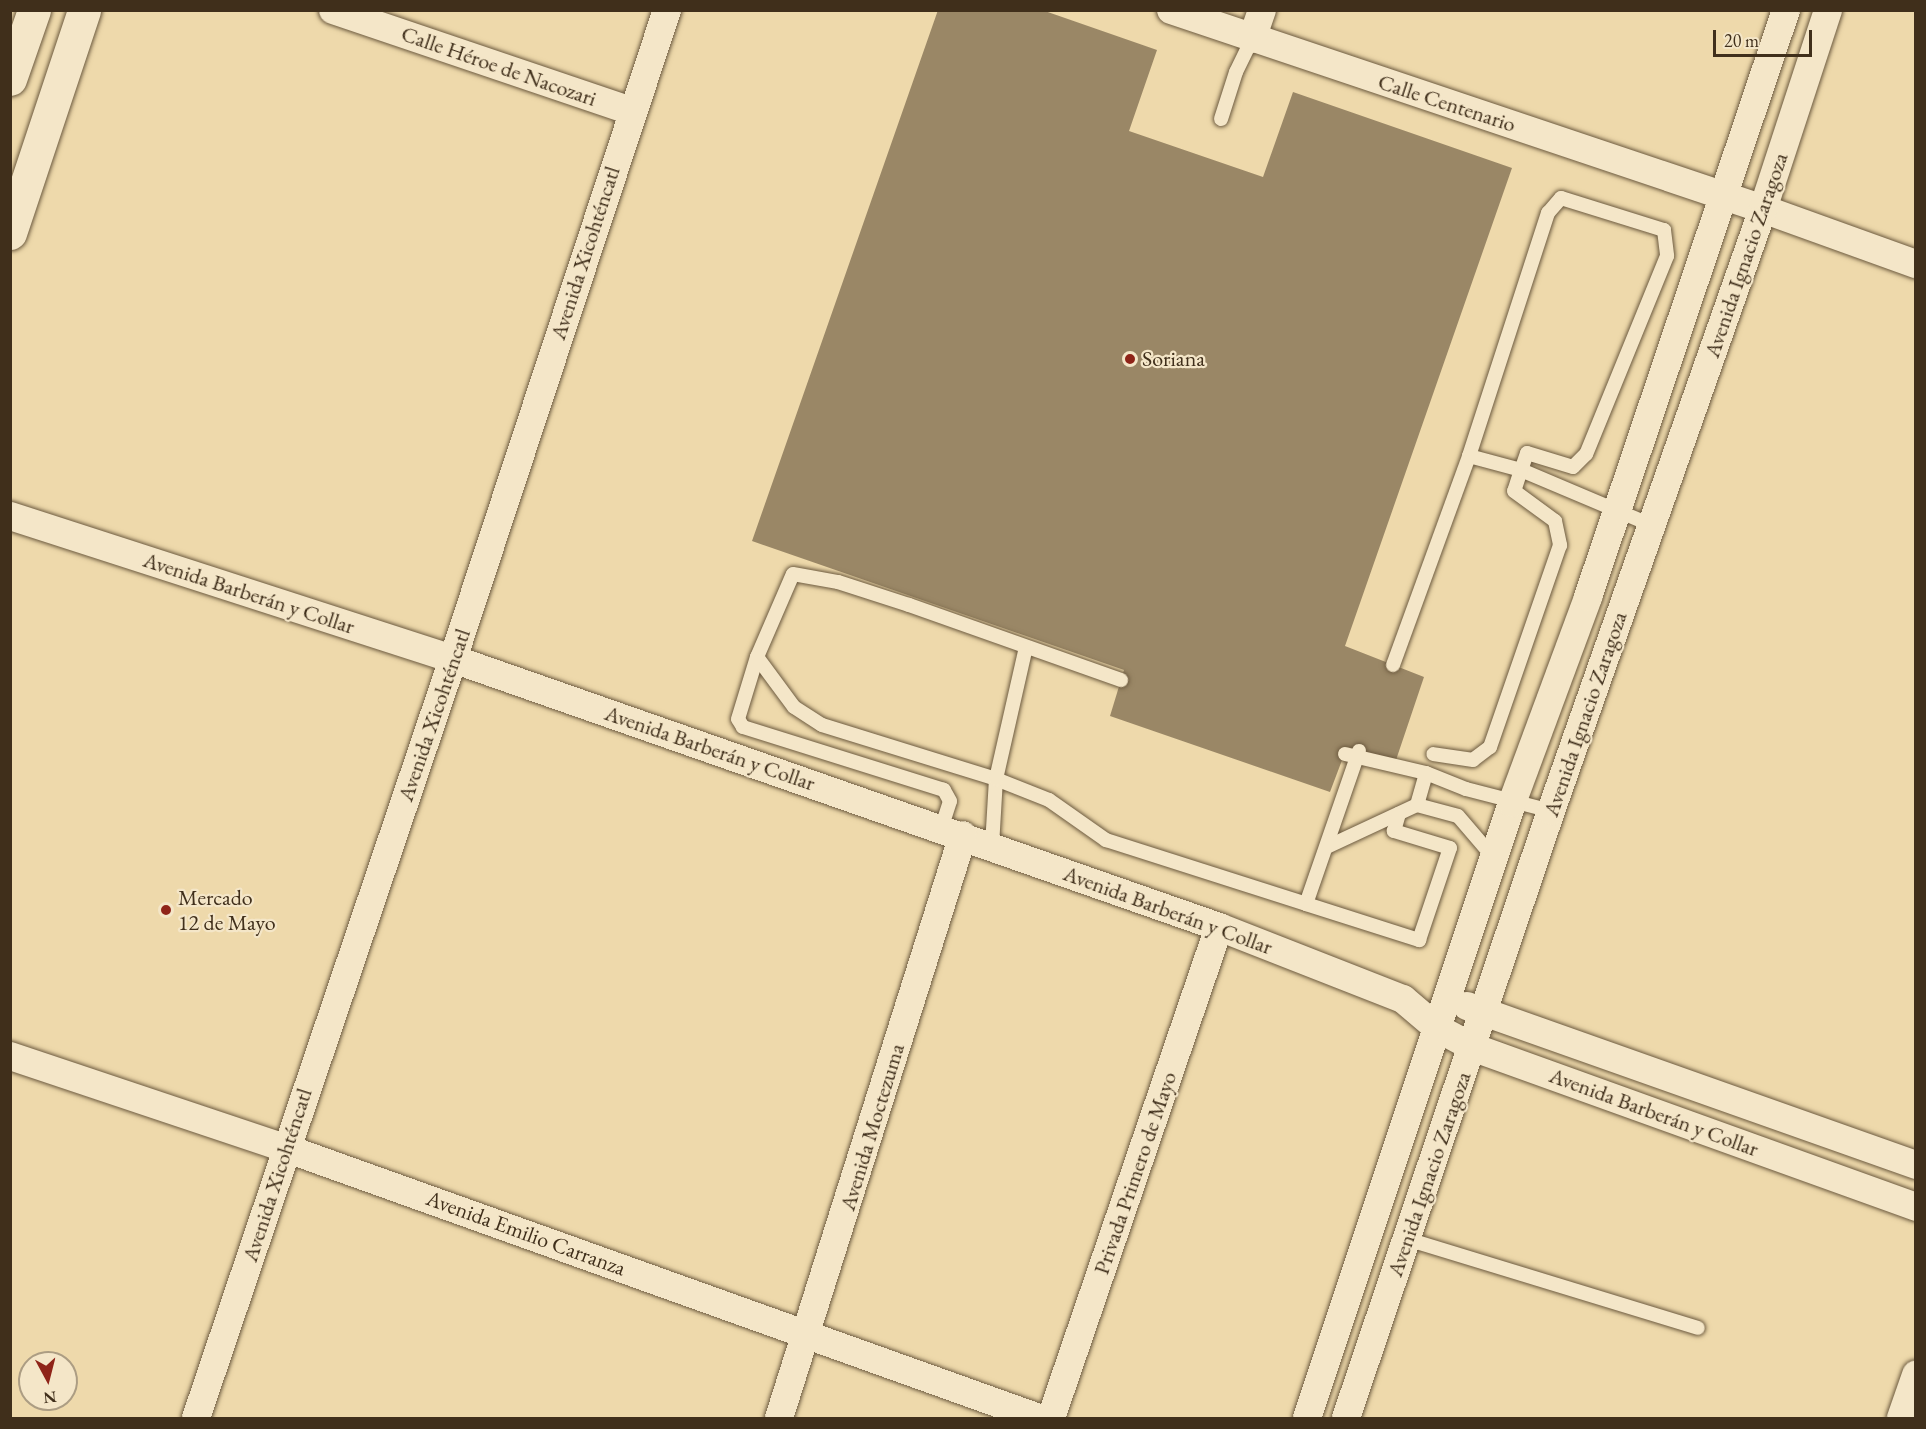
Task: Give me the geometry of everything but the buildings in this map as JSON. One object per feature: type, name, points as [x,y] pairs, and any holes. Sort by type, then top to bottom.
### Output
[{"type":"main road","points":[[10,79],[34,10]]},
{"type":"main road","points":[[10,232],[84,10]]},
{"type":"street","name":"Calle Héroe de Nacozari","points":[[333,10],[631,111]]},
{"type":"street","name":"Avenida Xicohténcatl","points":[[196,1419],[285,1148],[453,659],[631,111],[667,10]]},
{"type":"street","name":"Calle Centenario","points":[[1171,10],[1763,209],[1916,264]]},
{"type":"street","points":[[1252,39],[1263,10]]},
{"type":"street","name":"Avenida Ignacio Zaragoza","points":[[1307,1419],[1512,803],[1617,509],[1786,10]]},
{"type":"street","name":"Avenida Ignacio Zaragoza","points":[[1346,1419],[1551,811],[1763,209],[1828,10]]},
{"type":"street","name":"Avenida Barberán y Collar","points":[[10,516],[453,659],[1219,927],[1403,999],[1437,1028],[1472,1047],[1916,1207]]},
{"type":"street","name":"Avenida Moctezuma","points":[[779,1419],[807,1333],[952,832]]},
{"type":"street","name":"Privada Primero de Mayo","points":[[1051,1419],[1219,927]]},
{"type":"street","name":"Avenida Barberán y Collar","points":[[1403,999],[1448,998],[1483,1013],[1916,1165]]},
{"type":"street","name":"Avenida Emilio Carranza","points":[[10,1056],[285,1148],[807,1333],[1039,1419]]},
{"type":"street","points":[[1735,1142],[1747,1106]]},
{"type":"street","points":[[1357,1271],[1393,1282]]},
{"type":"street","points":[[1901,1419],[1916,1375]]},
{"type":"lane","points":[[1221,119],[1252,39]]},
{"type":"lane","points":[[1393,665],[1468,456],[1548,213],[1561,198],[1664,230],[1667,256],[1586,454],[1572,467],[1527,453],[1521,470],[1514,491],[1555,521],[1560,544],[1490,747],[1473,760],[1432,754]]},
{"type":"lane","points":[[1468,456],[1521,470],[1651,525]]},
{"type":"lane","points":[[952,832],[950,801],[944,790],[742,727],[738,710],[789,579],[800,573],[899,601],[1121,680]]},
{"type":"lane","points":[[992,846],[996,778],[1026,647]]},
{"type":"lane","points":[[757,657],[794,707],[822,725],[996,778],[1049,800],[1106,840],[1419,940],[1450,848],[1394,831],[1399,814]]},
{"type":"lane","points":[[1306,904],[1329,846],[1354,754],[1426,773],[1512,803],[1551,811]]},
{"type":"lane","points":[[1417,805],[1426,773]]},
{"type":"lane","points":[[1329,846],[1417,805],[1458,816],[1494,858]]},
{"type":"lane","points":[[1407,1239],[1698,1328]]},
{"type":"place","name":"Soriana","points":[[1130,359]]},
{"type":"place","name":"Mercado 12 de Mayo","points":[[166,910]]}]
